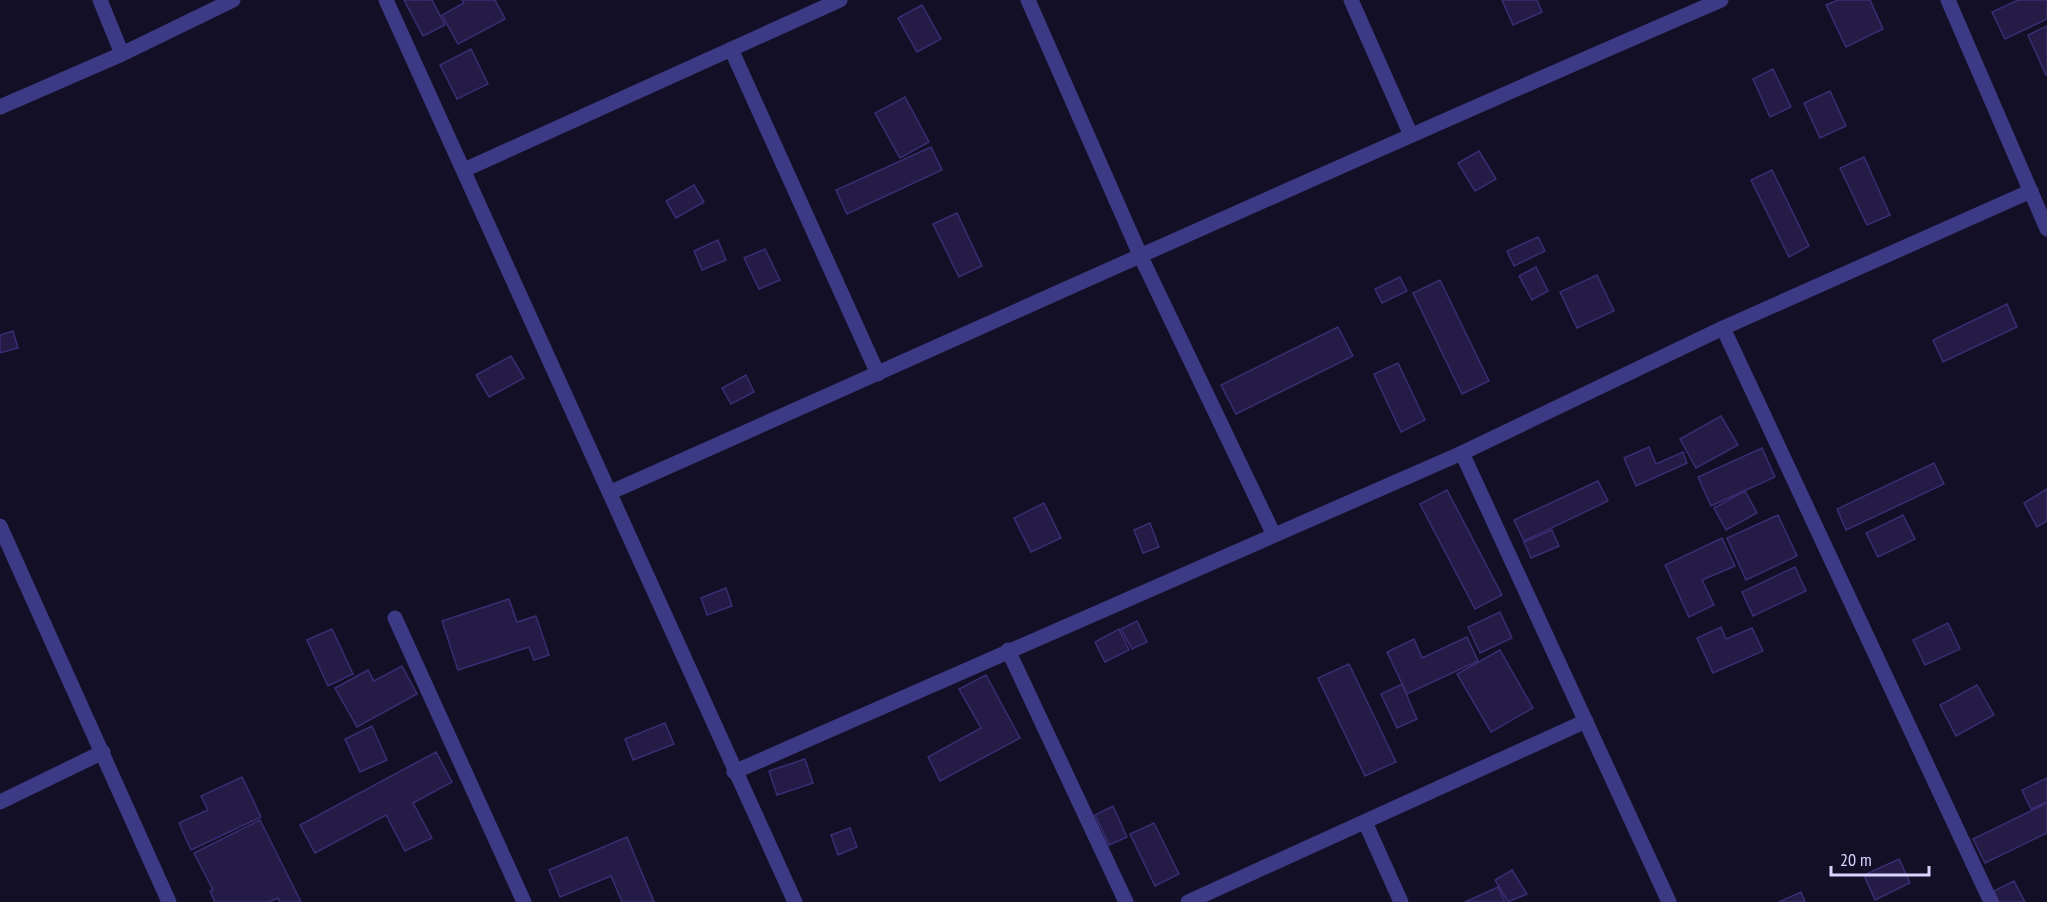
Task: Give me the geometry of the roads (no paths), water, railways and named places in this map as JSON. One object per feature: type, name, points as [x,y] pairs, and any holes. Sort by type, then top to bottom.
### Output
[{"type":"street","points":[[100,0],[122,54]]},
{"type":"street","points":[[0,107],[122,54],[233,0]]},
{"type":"street","points":[[386,0],[611,492],[734,772],[795,902]]},
{"type":"street","points":[[464,170],[840,0]]},
{"type":"street","points":[[1029,0],[1141,257],[1274,535]]},
{"type":"street","points":[[1351,0],[1410,134]]},
{"type":"street","points":[[611,492],[1141,257],[1410,134],[1721,0]]},
{"type":"street","points":[[1948,0],[2031,191],[2043,210],[2047,228]]},
{"type":"street","points":[[730,49],[878,374]]},
{"type":"street","points":[[734,772],[1462,453],[1723,328],[2031,191]]},
{"type":"street","points":[[1723,328],[1991,902]]},
{"type":"street","points":[[1462,453],[1669,902]]},
{"type":"street","points":[[0,526],[169,902]]},
{"type":"street","points":[[395,618],[524,902]]},
{"type":"street","points":[[1008,650],[1126,902]]},
{"type":"street","points":[[1188,902],[1586,721]]},
{"type":"street","points":[[0,802],[103,752]]},
{"type":"street","points":[[1365,822],[1401,902]]}]
